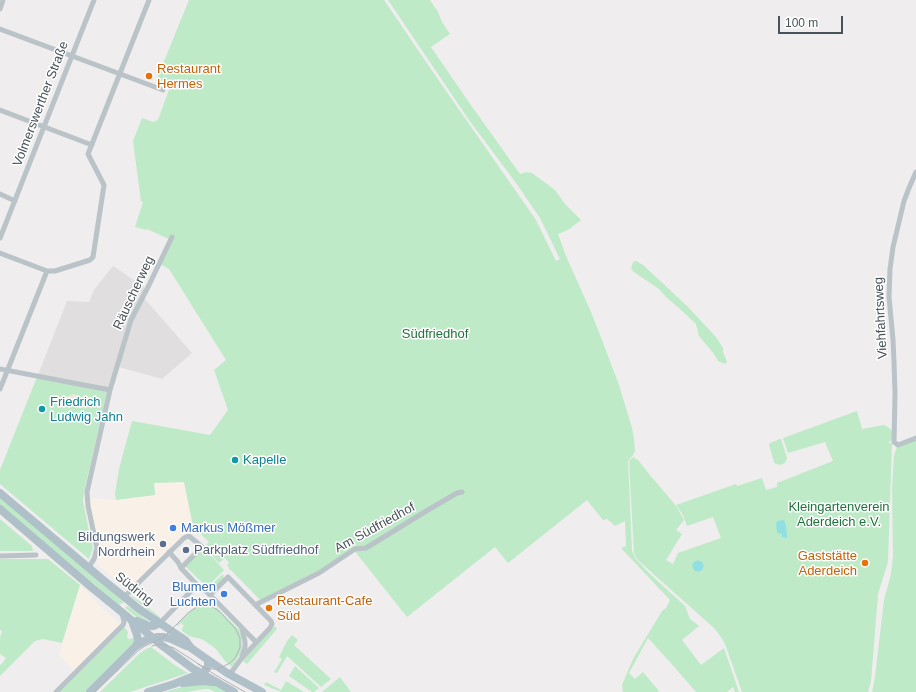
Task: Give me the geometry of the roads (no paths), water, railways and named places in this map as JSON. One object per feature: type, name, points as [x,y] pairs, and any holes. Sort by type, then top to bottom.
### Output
[{"type":"main road","name":"Südring","points":[[0,494],[139,609],[185,640],[191,648],[228,674],[262,692]]},
{"type":"main road","name":"Südring","points":[[0,509],[169,652],[234,692]]},
{"type":"main road","points":[[121,612],[121,608],[124,604],[128,604],[139,609]]},
{"type":"main road","points":[[132,620],[149,626],[154,626],[160,623]]},
{"type":"main road","points":[[132,620],[138,635],[136,646]]},
{"type":"main road","points":[[90,692],[136,646],[144,641],[152,638],[164,637],[191,648]]},
{"type":"main road","points":[[148,692],[174,684],[204,672],[207,668],[208,660]]},
{"type":"main road","points":[[174,684],[203,681],[216,682]]},
{"type":"street","points":[[0,8],[3,0]]},
{"type":"street","name":"Volmerswerther Straße","points":[[0,238],[94,0]]},
{"type":"street","points":[[0,253],[47,271],[55,271],[90,260],[93,257],[104,185],[88,154],[149,0]]},
{"type":"street","points":[[0,29],[163,90]]},
{"type":"street","points":[[0,110],[92,145]]},
{"type":"street","name":"Viehfahrtsweg","points":[[916,172],[901,213],[893,247],[888,296],[893,340],[895,394],[894,443],[898,445],[916,438]]},
{"type":"street","points":[[0,194],[15,201]]},
{"type":"street","name":"Räuscherweg","points":[[88,568],[94,559],[97,548],[88,506],[87,492],[110,390],[131,320],[172,237]]},
{"type":"street","points":[[0,389],[47,271]]},
{"type":"street","points":[[0,369],[110,390]]},
{"type":"street","name":"Am Südfriedhof","points":[[255,605],[319,573],[356,549],[366,548],[457,493],[462,492]]},
{"type":"street","points":[[124,597],[169,552],[184,538],[189,536],[202,547],[181,568]]},
{"type":"street","points":[[169,552],[181,568],[197,585],[202,587],[256,642]]},
{"type":"street","points":[[0,556],[36,556]]},
{"type":"street","points":[[210,595],[228,577],[271,621],[272,624],[228,674]]},
{"type":"street","points":[[160,623],[197,585]]},
{"type":"street","points":[[56,692],[123,625],[124,622],[121,612]]},
{"type":"street","points":[[240,626],[245,642],[241,659]]},
{"type":"water","points":[[784,520],[787,538],[782,537],[782,534],[777,533],[777,522]]},
{"type":"water","points":[[696,561],[700,561],[702,562],[702,570],[696,571],[693,568],[693,564]]},
{"type":"tram line","points":[[95,692],[139,650],[164,637],[188,613],[202,605],[213,607],[219,611],[235,628],[240,638],[240,648],[235,658],[230,663],[217,669],[204,668],[198,664]]},
{"type":"tram line","points":[[152,646],[160,644],[174,648],[245,692]]},
{"type":"place","name":"Restaurant Hermes","points":[[149,76]]},
{"type":"place","name":"Friedrich Ludwig Jahn","points":[[42,409]]},
{"type":"place","name":"Kapelle","points":[[235,460]]},
{"type":"place","name":"Markus Mößmer","points":[[173,528]]},
{"type":"place","name":"Bildungswerk Nordrhein","points":[[163,544]]},
{"type":"place","name":"Parkplatz Südfriedhof","points":[[186,550]]},
{"type":"place","name":"Gaststätte Aderdeich","points":[[865,563]]},
{"type":"place","name":"Blumen Luchten","points":[[224,594]]},
{"type":"place","name":"Restaurant-Cafe Süd","points":[[269,608]]},
{"type":"park label","name":"Südfriedhof","points":[[435,334]]},
{"type":"park label","name":"Kleingartenverein Aderdeich e.V.","points":[[839,514]]}]
